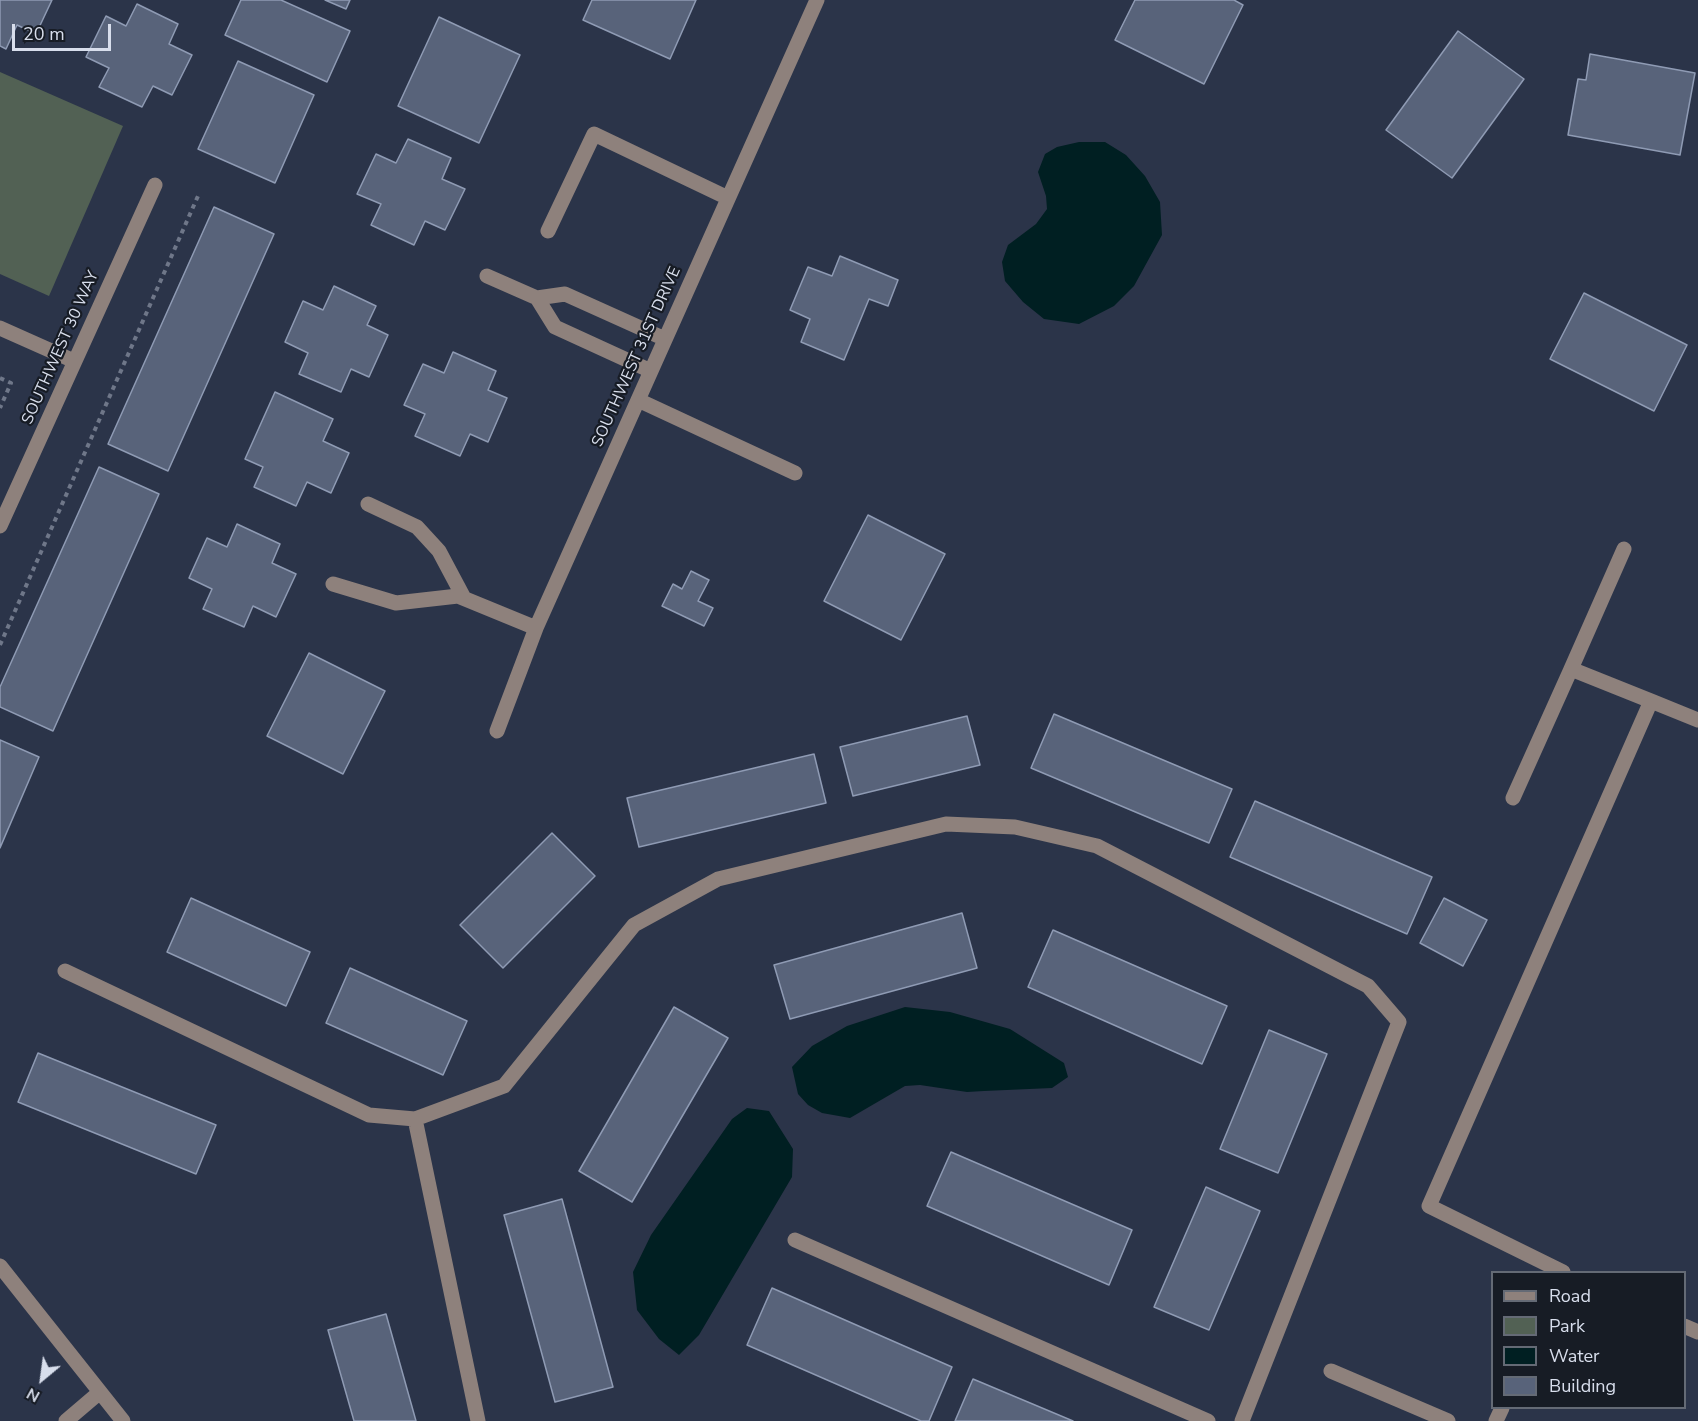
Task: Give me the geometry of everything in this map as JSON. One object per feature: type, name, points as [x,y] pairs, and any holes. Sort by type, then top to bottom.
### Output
[{"type":"street","name":"SOUTHWEST 31ST DRIVE","points":[[497,731],[536,628],[817,0]]},
{"type":"street","points":[[548,231],[594,134],[728,198]]},
{"type":"street","name":"SOUTHWEST 30 WAY","points":[[0,526],[155,185]]},
{"type":"street","points":[[487,276],[537,298],[565,294],[665,339]]},
{"type":"street","points":[[537,298],[555,327],[651,370]]},
{"type":"street","points":[[0,328],[75,361]]},
{"type":"street","points":[[638,400],[795,473]]},
{"type":"street","points":[[368,504],[417,527],[439,551],[464,598]]},
{"type":"street","points":[[1513,798],[1624,549]]},
{"type":"street","points":[[333,584],[396,603],[458,596],[536,628]]},
{"type":"street","points":[[1571,669],[1698,720]]},
{"type":"street","points":[[1560,1271],[1429,1206],[1651,701]]},
{"type":"street","points":[[65,971],[369,1115],[415,1119],[504,1086],[634,925],[718,879],[946,824],[1016,827],[1097,846],[1368,986],[1399,1022],[1242,1421]]},
{"type":"street","points":[[415,1119],[478,1421]]},
{"type":"street","points":[[795,1240],[1208,1421]]},
{"type":"street","points":[[0,1266],[123,1421]]},
{"type":"street","points":[[1331,1371],[1448,1421]]},
{"type":"street","points":[[66,1421],[100,1392]]},
{"type":"path","points":[[0,645],[198,196]]},
{"type":"path","points":[[0,378],[11,383],[0,408]]},
{"type":"green space","points":[[0,72],[123,126],[49,296],[0,274]]},
{"type":"water","points":[[1079,142],[1105,142],[1126,155],[1145,176],[1160,202],[1162,235],[1134,286],[1114,306],[1079,324],[1044,319],[1023,302],[1005,281],[1002,262],[1008,245],[1036,224],[1047,209],[1046,196],[1038,172],[1045,154],[1057,147]]},
{"type":"water","points":[[905,1007],[950,1012],[1010,1029],[1064,1063],[1068,1077],[1052,1088],[967,1092],[920,1085],[905,1086],[850,1118],[822,1113],[808,1105],[798,1094],[792,1067],[812,1046],[847,1026]]},
{"type":"water","points":[[747,1108],[769,1111],[793,1149],[792,1177],[699,1335],[679,1355],[659,1339],[637,1310],[633,1272],[651,1235],[732,1119]]},
{"type":"building","points":[[0,0],[52,0],[36,34],[17,25],[6,49],[0,46]]},
{"type":"building","points":[[241,0],[281,0],[350,31],[327,82],[225,35]]},
{"type":"building","points":[[325,0],[350,0],[346,9]]},
{"type":"building","points":[[592,0],[696,0],[670,59],[583,20]]},
{"type":"building","points":[[1135,0],[1234,0],[1243,5],[1204,84],[1115,40]]},
{"type":"building","points":[[137,4],[178,24],[169,44],[192,55],[172,95],[153,86],[142,107],[99,87],[109,68],[86,57],[106,16],[126,26]]},
{"type":"building","points":[[439,17],[520,55],[479,143],[398,106]]},
{"type":"building","points":[[1458,31],[1524,79],[1452,178],[1386,130]]},
{"type":"building","points":[[1590,54],[1695,73],[1680,155],[1568,135],[1578,79],[1586,80]]},
{"type":"building","points":[[238,61],[314,95],[275,183],[198,149]]},
{"type":"building","points":[[408,139],[451,158],[442,179],[465,189],[445,230],[425,221],[414,245],[371,225],[381,204],[357,194],[376,154],[396,163]]},
{"type":"building","points":[[214,207],[274,234],[168,471],[108,444]]},
{"type":"building","points":[[840,256],[898,280],[888,306],[869,299],[844,360],[801,342],[810,319],[790,310],[808,267],[832,276]]},
{"type":"building","points":[[334,286],[376,306],[367,325],[388,335],[369,377],[351,369],[341,392],[299,374],[308,353],[285,342],[303,301],[323,310]]},
{"type":"building","points":[[1584,293],[1687,345],[1654,411],[1550,359]]},
{"type":"building","points":[[453,352],[496,371],[488,390],[507,398],[488,442],[470,434],[460,456],[415,436],[425,414],[404,405],[423,364],[444,373]]},
{"type":"building","points":[[275,392],[333,419],[323,441],[349,453],[331,493],[307,482],[296,506],[254,487],[263,467],[245,459]]},
{"type":"building","points":[[99,467],[159,494],[53,731],[0,707],[0,687]]},
{"type":"building","points":[[868,515],[945,554],[901,640],[824,601]]},
{"type":"building","points":[[237,524],[280,544],[272,563],[296,574],[276,617],[253,606],[244,627],[203,609],[212,589],[189,578],[207,538],[227,547]]},
{"type":"building","points":[[691,571],[709,580],[698,601],[713,608],[704,626],[662,606],[673,584],[682,589]]},
{"type":"building","points":[[309,653],[385,691],[343,774],[267,736]]},
{"type":"building","points":[[1054,714],[1232,789],[1209,843],[1031,768]]},
{"type":"building","points":[[967,716],[980,765],[853,796],[840,747]]},
{"type":"building","points":[[0,740],[39,757],[0,848]]},
{"type":"building","points":[[814,754],[826,803],[639,847],[627,798]]},
{"type":"building","points":[[1255,801],[1432,877],[1407,934],[1230,857]]},
{"type":"building","points":[[552,833],[595,876],[503,968],[460,925]]},
{"type":"building","points":[[191,898],[310,952],[286,1006],[167,952]]},
{"type":"building","points":[[1444,898],[1487,920],[1463,966],[1420,943]]},
{"type":"building","points":[[962,913],[977,968],[790,1019],[774,965]]},
{"type":"building","points":[[1053,930],[1227,1006],[1202,1064],[1028,987]]},
{"type":"building","points":[[350,968],[467,1021],[443,1075],[326,1023]]},
{"type":"building","points":[[674,1007],[728,1038],[632,1202],[579,1171]]},
{"type":"building","points":[[1269,1030],[1327,1054],[1278,1173],[1220,1149]]},
{"type":"building","points":[[38,1053],[216,1125],[196,1174],[18,1102]]},
{"type":"building","points":[[951,1152],[1132,1230],[1109,1285],[927,1206]]},
{"type":"building","points":[[1206,1187],[1260,1211],[1209,1330],[1154,1307]]},
{"type":"building","points":[[562,1199],[613,1387],[555,1402],[504,1215]]},
{"type":"building","points":[[772,1288],[952,1367],[929,1421],[921,1421],[747,1345]]},
{"type":"building","points":[[386,1314],[416,1421],[354,1421],[328,1330]]},
{"type":"building","points":[[973,1379],[1073,1421],[955,1421]]}]
